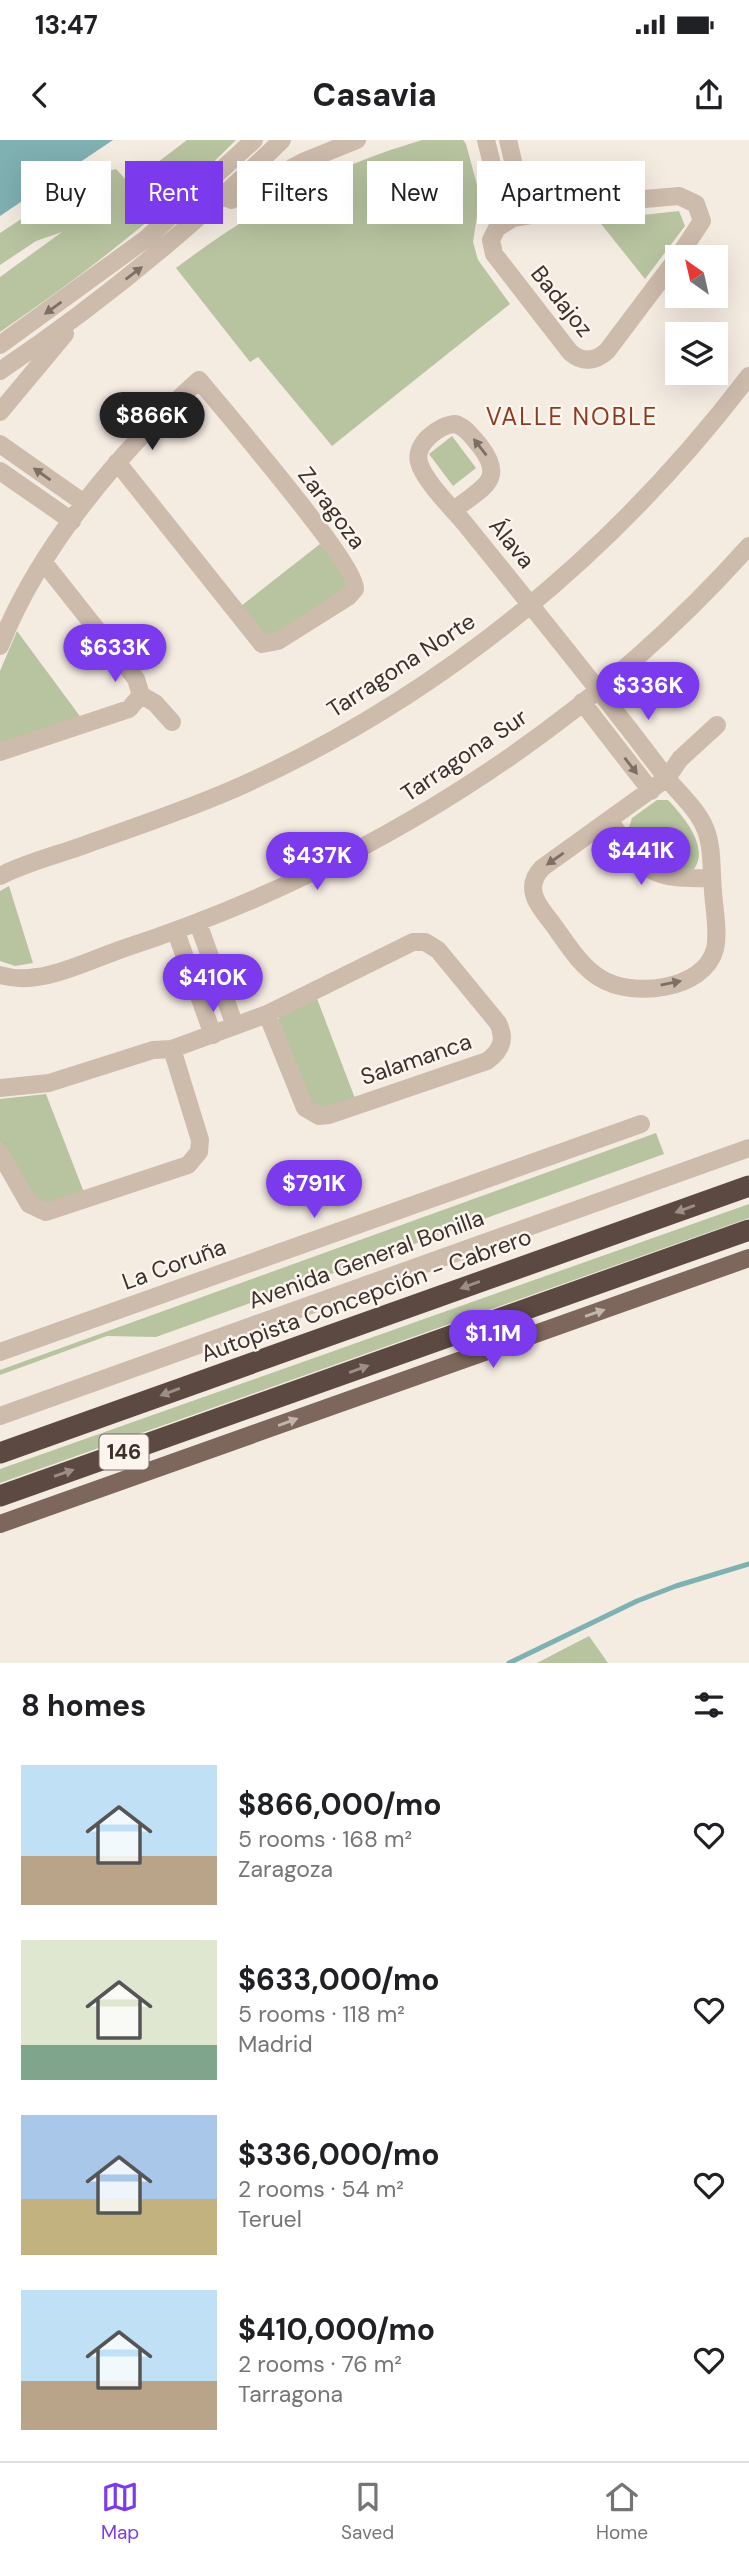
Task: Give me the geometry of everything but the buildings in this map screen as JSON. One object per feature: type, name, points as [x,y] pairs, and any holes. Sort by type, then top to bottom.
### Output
[{"type":"highway","name":"Autopista Concepción - Cabrero","points":[[0,1452],[749,1186]]},
{"type":"highway","name":"146","points":[[0,1496],[749,1230]]},
{"type":"main road","points":[[0,1524],[749,1258]]},
{"type":"street","points":[[0,345],[147,237],[254,140]]},
{"type":"street","points":[[223,197],[282,140]]},
{"type":"street","points":[[223,205],[305,160],[357,140]]},
{"type":"street","points":[[486,140],[491,161]]},
{"type":"street","points":[[508,140],[513,161]]},
{"type":"street","name":"Badajoz","points":[[645,200],[685,197],[696,204],[702,220],[686,245]]},
{"type":"street","points":[[0,371],[94,303],[193,224]]},
{"type":"street","name":"Badajoz","points":[[502,224],[493,233],[494,254],[570,352],[582,360],[596,359],[607,351],[665,275]]},
{"type":"street","points":[[0,412],[94,303]]},
{"type":"street","name":"Tarragona Norte","points":[[0,876],[159,819],[282,766],[403,697],[531,606],[598,546],[665,478],[749,376]]},
{"type":"street","name":"Zaragoza","points":[[0,646],[20,602],[85,503],[117,462],[152,424],[199,380],[350,571],[355,590],[278,642],[262,644],[117,462]]},
{"type":"street","name":"Álava","points":[[454,510],[490,480],[493,470],[491,460],[470,434],[455,424],[442,428],[424,442],[418,456],[422,469],[454,510],[598,690],[667,778],[705,828],[712,878],[716,942],[712,957],[701,970],[680,982],[628,988],[602,980],[582,963],[539,907],[533,884],[542,868],[667,778],[680,759],[717,725]]},
{"type":"street","points":[[0,444],[85,503]]},
{"type":"street","points":[[0,471],[72,521]]},
{"type":"street","name":"Tarragona Sur","points":[[0,975],[32,979],[176,932],[305,877],[430,810],[508,759],[598,690],[660,637],[749,546]]},
{"type":"street","points":[[45,564],[136,679],[141,695],[155,703],[172,722]]},
{"type":"street","points":[[0,752],[129,709],[141,695]]},
{"type":"street","points":[[582,702],[651,791]]},
{"type":"street","points":[[609,820],[636,858],[651,871],[675,879],[712,878]]},
{"type":"street","points":[[198,923],[235,1026]]},
{"type":"street","points":[[176,932],[213,1035]]},
{"type":"street","name":"Salamanca","points":[[1,1087],[49,1083],[153,1050],[172,1049],[213,1035],[267,1014],[407,944],[419,941],[438,950],[498,1023],[503,1037],[499,1050],[487,1061],[329,1115],[319,1116],[309,1112],[303,1103],[267,1014]]},
{"type":"street","points":[[0,1153],[29,1205],[46,1212],[58,1211],[188,1165],[200,1152],[200,1140],[172,1049]]},
{"type":"street","name":"La Coruña","points":[[0,1352],[641,1124]]},
{"type":"street","name":"Avenida General Bonilla","points":[[0,1416],[749,1148]]},
{"type":"green space","points":[[187,140],[236,140],[214,161],[159,161]]},
{"type":"green space","points":[[422,140],[463,140],[477,185],[477,216],[473,242],[478,260],[510,304],[332,446],[258,357],[250,362],[176,268],[240,224],[353,224],[353,164]]},
{"type":"green space","points":[[116,169],[125,179],[125,224],[144,224],[63,288],[0,332],[0,277],[62,232],[36,241],[0,265],[0,233],[21,219],[21,224],[111,224],[111,170]]},
{"type":"green space","points":[[679,211],[685,226],[671,245],[665,245],[665,252],[645,279],[601,224],[645,224],[645,215]]},
{"type":"green space","points":[[452,436],[476,468],[453,486],[429,454]]},
{"type":"green space","points":[[320,544],[347,575],[349,588],[280,633],[266,636],[241,606]]},
{"type":"green space","points":[[17,631],[82,719],[0,743],[0,671]]},
{"type":"green space","points":[[657,800],[668,800],[693,832],[699,851],[694,869],[683,872],[664,868],[647,857],[627,833],[632,818]]},
{"type":"green space","points":[[9,886],[33,963],[15,966],[0,961],[0,891]]},
{"type":"green space","points":[[316,996],[356,1101],[327,1111],[314,1109],[278,1022],[280,1015]]},
{"type":"green space","points":[[46,1094],[85,1195],[50,1206],[32,1198],[0,1143],[0,1099]]},
{"type":"green space","points":[[656,1133],[664,1154],[156,1337],[107,1336],[0,1375],[0,1370]]},
{"type":"green space","points":[[749,1204],[749,1218],[0,1483],[0,1469]]},
{"type":"green space","points":[[589,1636],[608,1663],[537,1663]]},
{"type":"water","points":[[0,140],[113,140],[82,161],[21,161],[21,202],[0,216]]},
{"type":"waterway","points":[[509,1663],[637,1601],[749,1564]]},
{"type":"district","name":"VALLE NOBLE","points":[[572,417]]}]
